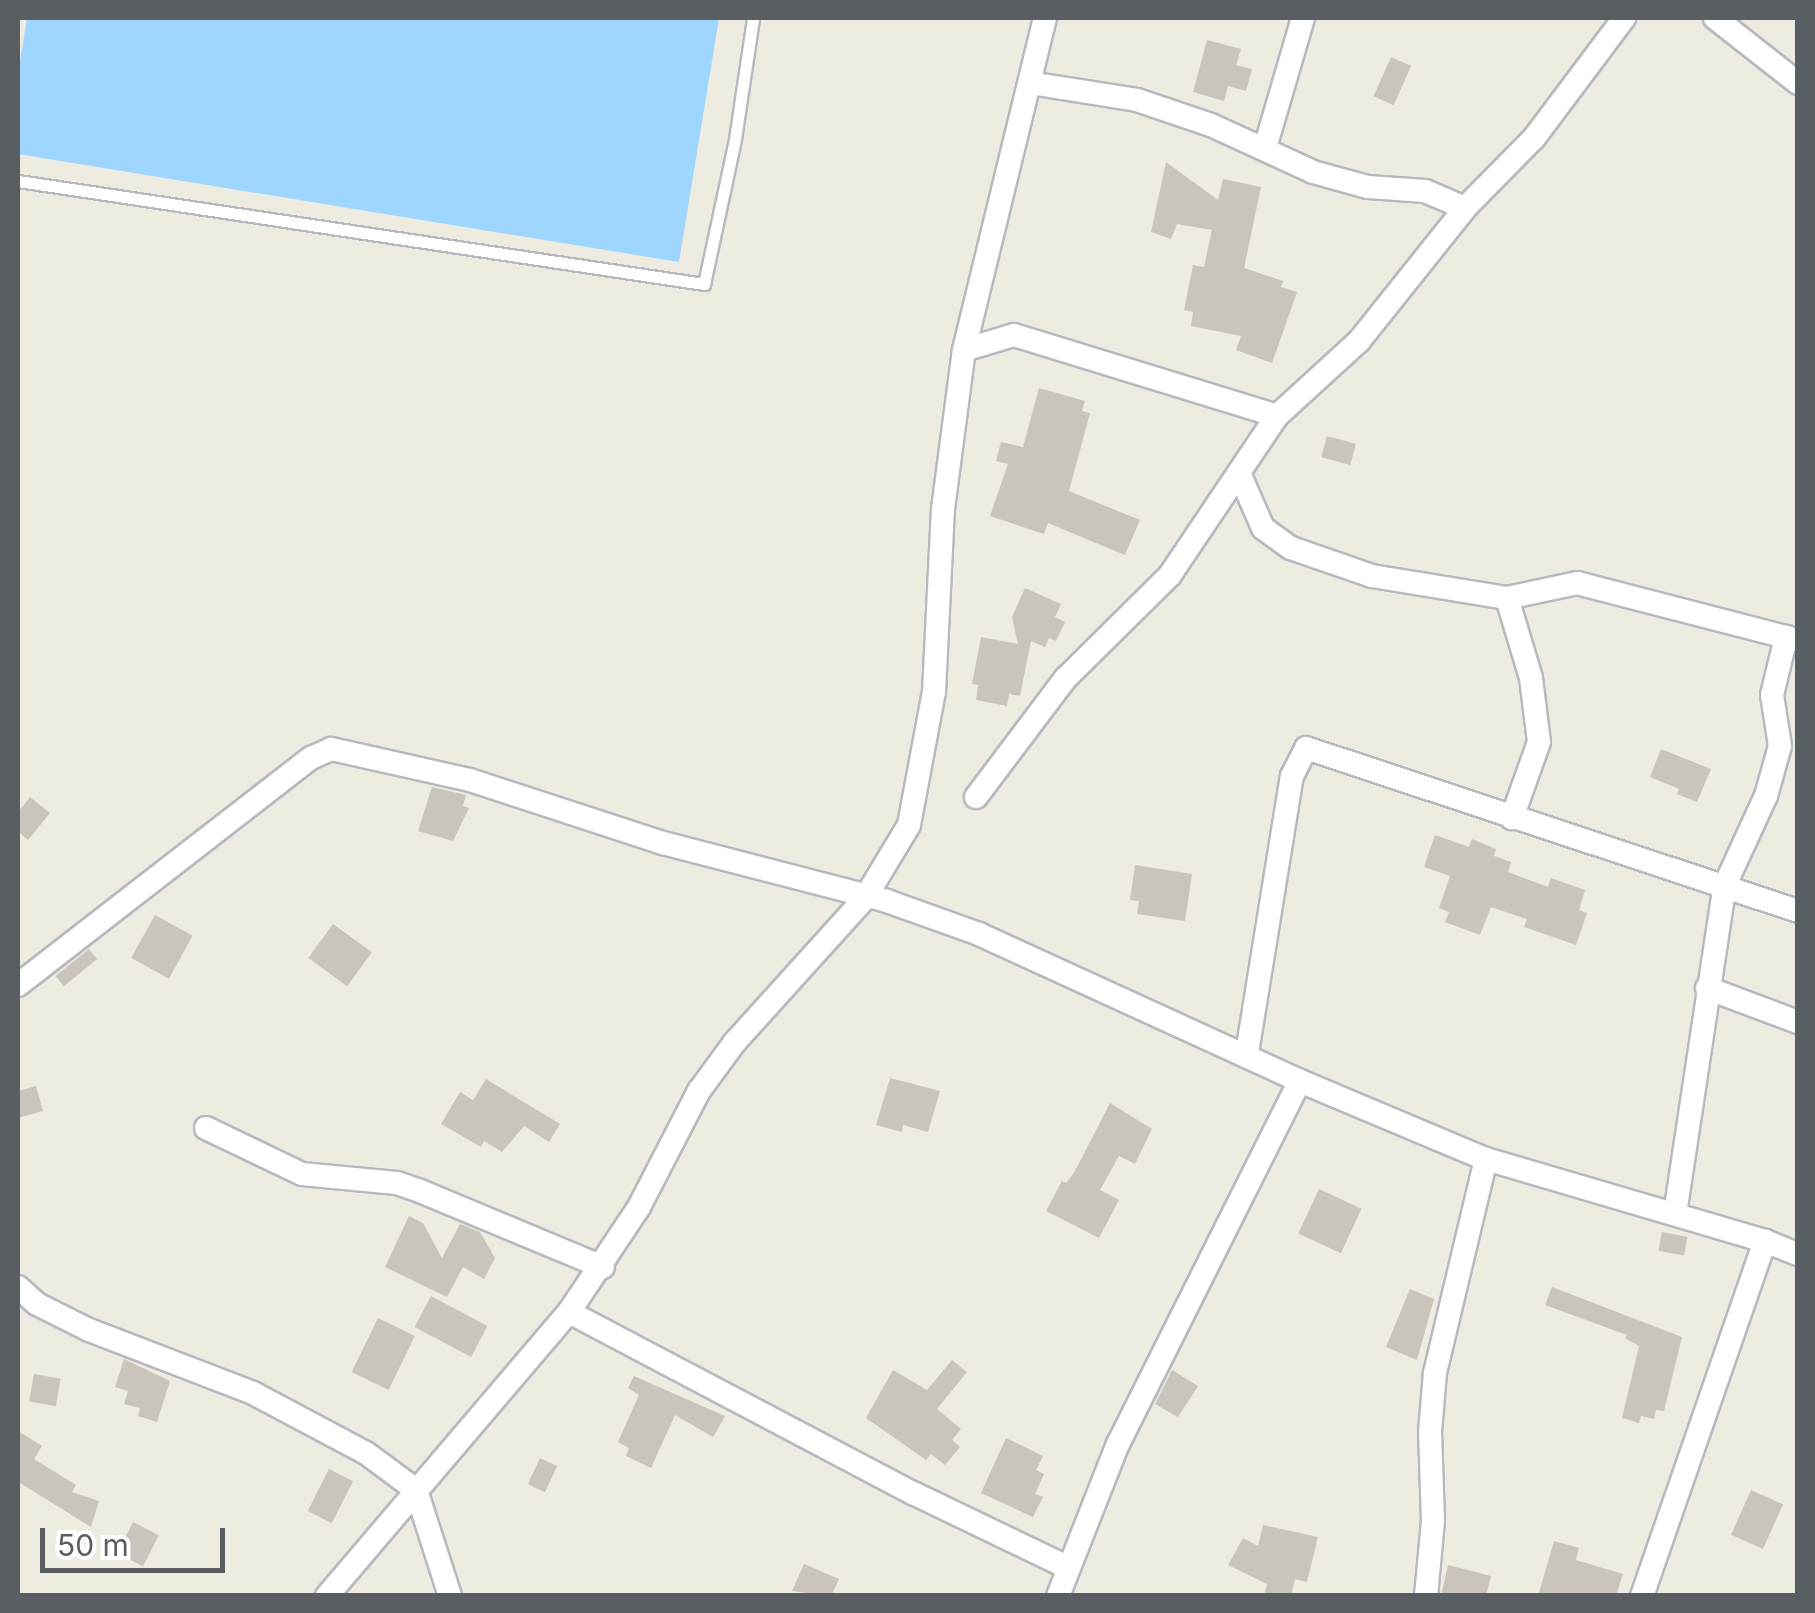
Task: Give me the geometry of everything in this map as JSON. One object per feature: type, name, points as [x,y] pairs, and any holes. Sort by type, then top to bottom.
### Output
[{"type":"street","points":[[327,1596],[569,1312],[603,1267],[699,1091],[735,1042],[865,898],[910,825],[934,692],[944,509],[964,350],[1046,18]]},
{"type":"street","points":[[1265,148],[1303,18]]},
{"type":"street","points":[[976,797],[1065,679],[1170,575],[1277,416],[1359,341],[1465,208],[1534,138],[1624,18]]},
{"type":"street","points":[[1715,18],[1798,84]]},
{"type":"street","points":[[1030,83],[1137,100],[1265,148],[1313,172],[1368,187],[1425,190],[1465,208]]},
{"type":"street","points":[[964,350],[1014,335],[1277,416]]},
{"type":"street","points":[[1239,473],[1263,528],[1290,548],[1372,576],[1507,598],[1577,583],[1792,638],[1772,695],[1780,746],[1766,796],[1724,885],[1675,1214]]},
{"type":"street","points":[[1507,598],[1531,678],[1539,742],[1512,818]]},
{"type":"street","points":[[1247,1053],[1292,776],[1306,748],[1798,911]]},
{"type":"street","points":[[18,986],[311,758],[331,749],[470,780],[663,843],[888,901],[979,934],[1247,1053],[1300,1081],[1486,1159],[1765,1240],[1798,1254]]},
{"type":"street","points":[[1707,988],[1798,1022]]},
{"type":"street","points":[[1058,1596],[1118,1444],[1300,1081]]},
{"type":"street","points":[[206,1128],[302,1174],[397,1183],[420,1190],[603,1267]]},
{"type":"street","points":[[1426,1596],[1435,1373],[1486,1159]]},
{"type":"street","points":[[1642,1596],[1765,1240]]},
{"type":"street","points":[[18,1287],[37,1304],[89,1330],[252,1393],[366,1453],[416,1490],[450,1596]]},
{"type":"street","points":[[569,1312],[913,1493],[1070,1568]]},
{"type":"lane","points":[[18,181],[704,284],[735,139],[753,18]]},
{"type":"water","points":[[27,18],[719,18],[679,262],[18,154],[18,75]]},
{"type":"building","points":[[1207,40],[1241,49],[1236,65],[1252,69],[1246,91],[1228,86],[1224,101],[1193,92]]},
{"type":"building","points":[[1391,57],[1411,66],[1394,105],[1374,96]]},
{"type":"building","points":[[1166,162],[1218,200],[1223,179],[1261,187],[1244,268],[1283,281],[1281,287],[1297,292],[1272,363],[1236,350],[1241,336],[1191,326],[1193,312],[1184,310],[1193,265],[1204,267],[1212,230],[1177,224],[1171,239],[1151,232]]},
{"type":"building","points":[[1039,388],[1085,401],[1082,411],[1090,413],[1069,491],[1140,520],[1125,555],[1048,523],[1044,534],[990,516],[1008,464],[996,461],[1001,442],[1023,447]]},
{"type":"building","points":[[1327,436],[1356,444],[1350,465],[1321,457]]},
{"type":"building","points":[[1025,588],[1061,604],[1055,617],[1065,622],[1056,641],[1049,638],[1045,647],[1031,641],[1020,696],[1009,694],[1007,706],[976,700],[978,685],[972,684],[981,637],[1018,644],[1012,617]]},
{"type":"building","points":[[1661,749],[1711,769],[1697,802],[1677,794],[1679,789],[1650,777]]},
{"type":"building","points":[[432,787],[466,795],[463,806],[469,808],[453,841],[418,831]]},
{"type":"building","points":[[30,797],[50,813],[28,840],[18,831],[18,812]]},
{"type":"building","points":[[1435,835],[1469,847],[1472,839],[1496,849],[1494,856],[1511,862],[1508,872],[1548,887],[1551,878],[1585,890],[1579,910],[1587,913],[1576,945],[1524,927],[1527,919],[1491,907],[1480,935],[1445,922],[1449,912],[1439,908],[1450,876],[1424,867]]},
{"type":"building","points":[[1135,865],[1192,874],[1185,921],[1137,914],[1139,901],[1130,900]]},
{"type":"building","points":[[155,915],[193,936],[169,979],[131,958]]},
{"type":"building","points":[[333,924],[372,952],[347,986],[308,958]]},
{"type":"building","points":[[89,949],[97,959],[64,986],[56,976]]},
{"type":"building","points":[[890,1078],[940,1091],[928,1132],[903,1125],[902,1132],[876,1125]]},
{"type":"building","points":[[486,1079],[560,1124],[549,1142],[524,1126],[502,1152],[484,1141],[481,1147],[441,1124],[460,1092],[473,1100]]},
{"type":"building","points":[[36,1086],[43,1111],[18,1118],[18,1091]]},
{"type":"building","points":[[1110,1103],[1152,1129],[1135,1164],[1119,1156],[1100,1190],[1119,1200],[1099,1238],[1046,1211],[1062,1181],[1066,1183],[1074,1173]]},
{"type":"building","points":[[1319,1189],[1362,1209],[1341,1253],[1298,1233]]},
{"type":"building","points":[[409,1216],[423,1223],[442,1258],[460,1224],[480,1232],[495,1258],[484,1279],[463,1267],[447,1297],[385,1267]]},
{"type":"building","points":[[1662,1232],[1688,1237],[1684,1256],[1658,1251]]},
{"type":"building","points":[[1552,1287],[1682,1337],[1664,1411],[1656,1410],[1654,1419],[1641,1416],[1639,1423],[1622,1418],[1639,1346],[1625,1338],[1627,1335],[1545,1305]]},
{"type":"building","points":[[1410,1289],[1434,1299],[1417,1360],[1386,1347]]},
{"type":"building","points":[[431,1296],[488,1326],[471,1357],[415,1327]]},
{"type":"building","points":[[378,1318],[415,1336],[389,1390],[352,1372]]},
{"type":"building","points":[[124,1359],[170,1381],[157,1422],[138,1416],[140,1408],[124,1404],[128,1391],[115,1387]]},
{"type":"building","points":[[952,1360],[967,1372],[937,1409],[961,1429],[952,1440],[960,1447],[945,1465],[931,1454],[926,1460],[866,1418],[893,1370],[927,1390]]},
{"type":"building","points":[[1172,1370],[1198,1386],[1178,1417],[1155,1404]]},
{"type":"building","points":[[34,1374],[61,1379],[56,1406],[29,1402]]},
{"type":"building","points":[[634,1376],[725,1416],[713,1437],[675,1415],[651,1468],[626,1456],[629,1448],[618,1442],[639,1395],[628,1388]]},
{"type":"building","points":[[18,1431],[42,1446],[34,1459],[76,1485],[72,1492],[99,1501],[91,1527],[20,1483],[18,1488]]},
{"type":"building","points":[[1006,1438],[1043,1456],[1036,1470],[1044,1474],[1035,1494],[1043,1497],[1033,1517],[981,1493]]},
{"type":"building","points":[[540,1458],[557,1466],[545,1492],[528,1484]]},
{"type":"building","points":[[329,1469],[353,1481],[332,1523],[308,1511]]},
{"type":"building","points":[[1751,1490],[1783,1504],[1763,1549],[1731,1535]]},
{"type":"building","points":[[133,1522],[159,1535],[143,1566],[117,1553]]},
{"type":"building","points":[[1263,1525],[1318,1537],[1307,1582],[1295,1579],[1291,1596],[1264,1596],[1267,1584],[1228,1565],[1243,1538],[1258,1546]]},
{"type":"building","points":[[1554,1541],[1579,1548],[1576,1560],[1623,1574],[1616,1596],[1538,1596]]},
{"type":"building","points":[[804,1564],[839,1579],[831,1596],[792,1591]]},
{"type":"building","points":[[1448,1565],[1491,1576],[1486,1596],[1441,1596]]}]
